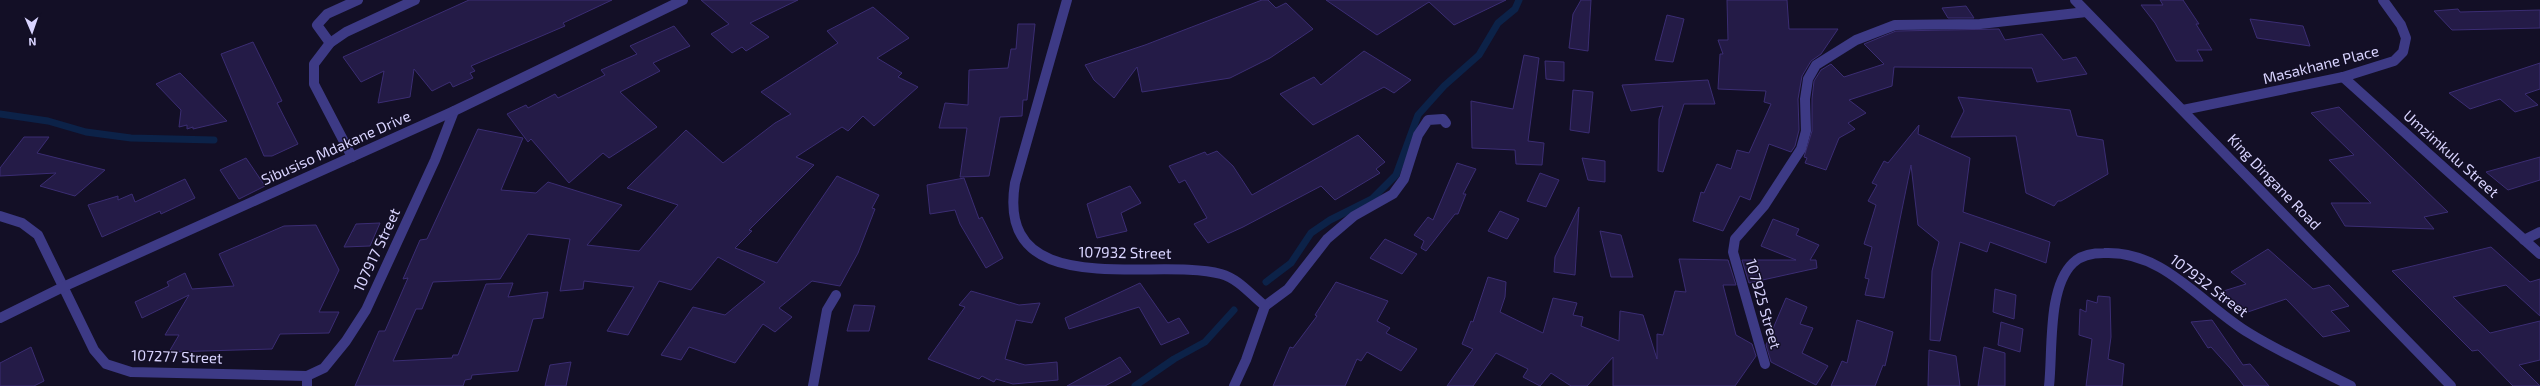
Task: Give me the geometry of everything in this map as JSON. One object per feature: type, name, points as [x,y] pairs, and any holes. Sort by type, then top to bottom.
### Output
[{"type":"street","points":[[330,43],[317,25],[327,14],[358,0]]},
{"type":"street","points":[[352,157],[314,84],[314,64],[330,43],[346,32],[415,0]]},
{"type":"street","name":"Sibusiso Mdakane Drive","points":[[0,318],[454,111],[683,0]]},
{"type":"street","name":"107932 Street","points":[[1067,0],[1041,85],[1014,191],[1013,211],[1025,242],[1035,252],[1058,263],[1086,270],[1178,269],[1210,272],[1233,278],[1265,306]]},
{"type":"street","name":"King Dingane Road","points":[[2075,0],[2451,386]]},
{"type":"street","name":"Masakhane Place","points":[[2183,110],[2342,77],[2394,61],[2403,52],[2406,38],[2402,25],[2383,0]]},
{"type":"street","name":"107925 Street","points":[[1765,364],[1733,252],[1735,239],[1764,206],[1801,149],[1806,131],[1805,99],[1808,79],[1816,65],[1856,40],[1895,25],[1980,24],[2086,12]]},
{"type":"street","name":"Umzimkulu Street","points":[[2342,77],[2540,254]]},
{"type":"street","name":"107917 Street","points":[[307,381],[324,368],[346,341],[366,310],[432,167],[454,111]]},
{"type":"street","points":[[1234,386],[1246,360],[1265,306],[1288,289],[1327,239],[1354,216],[1393,194],[1404,179],[1418,135],[1428,120],[1438,118],[1446,123]]},
{"type":"street","name":"107277 Street","points":[[0,216],[22,223],[38,234],[100,360],[113,368],[131,372],[307,381]]},
{"type":"street","points":[[2524,240],[2540,232]]},
{"type":"street","name":"107932 Street","points":[[2049,386],[2061,284],[2072,263],[2083,255],[2095,252],[2114,253],[2136,258],[2171,273],[2243,330],[2351,386]]},
{"type":"street","points":[[812,386],[827,310],[836,295]]},
{"type":"building","points":[[469,0],[612,0],[563,23],[565,26],[471,66],[475,71],[470,73],[473,78],[453,87],[450,82],[432,91],[414,69],[410,97],[378,103],[384,71],[361,82],[343,57]]},
{"type":"building","points":[[701,0],[798,0],[750,23],[769,37],[746,51],[742,47],[732,53],[711,34],[729,24]]},
{"type":"building","points":[[1262,0],[1268,0],[1276,8],[1286,3],[1313,29],[1270,58],[1230,78],[1142,92],[1137,67],[1114,98],[1094,80],[1085,65],[1145,45]]},
{"type":"building","points":[[1326,0],[1506,0],[1454,25],[1429,2],[1377,35]]},
{"type":"building","points":[[1581,0],[1591,0],[1588,51],[1569,48],[1573,14]]},
{"type":"building","points":[[1727,0],[1787,0],[1789,29],[1838,29],[1821,54],[1811,61],[1802,76],[1798,99],[1799,130],[1795,146],[1791,152],[1769,144],[1750,200],[1740,196],[1723,231],[1693,221],[1701,192],[1704,193],[1717,164],[1731,169],[1737,150],[1749,153],[1771,104],[1764,102],[1766,91],[1718,89],[1720,54],[1723,54],[1718,40],[1728,40]]},
{"type":"building","points":[[2160,0],[2183,0],[2199,24],[2196,24],[2212,50],[2197,50],[2203,61],[2176,61],[2155,23],[2141,5],[2163,5]]},
{"type":"building","points":[[1966,6],[1974,18],[1948,18],[1942,8]]},
{"type":"building","points":[[873,7],[909,38],[877,58],[902,73],[898,77],[918,87],[874,126],[863,116],[848,131],[842,127],[796,157],[814,165],[749,230],[752,231],[735,248],[777,263],[837,176],[879,195],[872,208],[875,209],[858,253],[840,286],[812,281],[779,308],[792,317],[775,332],[763,324],[735,363],[689,347],[681,360],[661,355],[693,307],[725,315],[765,282],[718,257],[691,290],[659,281],[628,335],[607,331],[634,287],[584,281],[583,289],[560,291],[570,239],[528,234],[500,279],[433,282],[422,309],[416,309],[393,361],[452,358],[453,355],[458,355],[486,284],[513,283],[508,297],[548,292],[543,318],[533,319],[518,371],[472,375],[471,379],[465,380],[463,386],[355,386],[379,331],[385,331],[408,278],[403,279],[420,240],[427,239],[478,129],[523,138],[501,190],[536,193],[548,182],[622,205],[587,245],[639,251],[678,205],[627,188],[686,130],[723,163],[775,123],[791,114],[761,92],[838,43],[827,31]]},
{"type":"building","points":[[2458,9],[2460,12],[2540,10],[2540,28],[2452,30],[2434,11]]},
{"type":"building","points":[[1667,15],[1684,19],[1673,62],[1655,60]]},
{"type":"building","points":[[2250,19],[2303,26],[2310,46],[2257,38]]},
{"type":"building","points":[[1018,24],[1035,24],[1027,100],[1023,100],[1022,116],[1000,117],[989,176],[960,177],[967,128],[939,128],[945,103],[968,105],[969,70],[1008,68],[1011,49],[1016,49]]},
{"type":"building","points":[[674,26],[690,46],[653,63],[660,71],[620,92],[657,127],[609,158],[603,153],[569,183],[531,139],[528,142],[507,114],[526,105],[528,108],[555,94],[558,98],[605,75],[601,70],[637,54],[630,46]]},
{"type":"building","points":[[1999,29],[2005,40],[2042,34],[2063,60],[2076,57],[2087,74],[2037,82],[2032,68],[1894,67],[1892,86],[1849,100],[1866,113],[1848,123],[1855,129],[1839,138],[1826,170],[1805,163],[1807,158],[1804,157],[1812,131],[1812,99],[1814,81],[1821,70],[1831,64],[1844,77],[1884,64],[1864,44],[1896,31]]},
{"type":"building","points":[[253,42],[282,101],[277,103],[298,144],[272,156],[264,156],[221,54]]},
{"type":"building","points":[[1364,51],[1411,80],[1394,93],[1384,87],[1313,125],[1280,94],[1314,77],[1321,85]]},
{"type":"building","points":[[1524,55],[1539,58],[1528,141],[1544,143],[1542,165],[1516,164],[1515,150],[1472,148],[1471,101],[1513,109]]},
{"type":"building","points":[[1545,61],[1564,62],[1564,81],[1546,79]]},
{"type":"building","points":[[2540,63],[2540,89],[2525,94],[2538,105],[2515,112],[2500,99],[2470,109],[2449,93]]},
{"type":"building","points":[[180,73],[227,121],[193,129],[193,127],[187,129],[187,125],[179,127],[181,110],[156,84]]},
{"type":"building","points":[[1708,80],[1715,104],[1684,104],[1663,172],[1658,171],[1659,119],[1663,106],[1631,111],[1622,85]]},
{"type":"building","points":[[1573,90],[1593,92],[1589,133],[1570,130]]},
{"type":"building","points":[[1958,97],[2070,110],[2077,136],[2103,140],[2108,174],[2061,201],[2058,201],[2054,206],[2026,193],[2016,136],[1951,137],[1964,111]]},
{"type":"building","points":[[2339,107],[2448,212],[2424,217],[2434,229],[2345,226],[2331,203],[2371,203],[2329,160],[2354,155],[2311,113]]},
{"type":"building","points":[[1919,125],[1918,134],[1970,158],[1963,212],[2050,242],[2046,263],[1990,242],[1987,252],[1960,242],[1940,341],[1930,340],[1932,271],[1939,242],[1918,225],[1911,165],[1884,298],[1865,295],[1869,279],[1865,278],[1872,247],[1864,244],[1876,205],[1868,201],[1877,185],[1872,183],[1884,161],[1888,163]]},
{"type":"building","points":[[1358,135],[1385,162],[1376,169],[1380,173],[1335,200],[1321,186],[1243,227],[1208,243],[1194,224],[1207,218],[1185,180],[1179,183],[1169,166],[1205,152],[1207,155],[1217,151],[1233,166],[1252,195]]},
{"type":"building","points":[[24,137],[49,137],[37,153],[105,170],[75,196],[40,186],[56,173],[0,176],[0,168]]},
{"type":"building","points":[[2540,157],[2540,180],[2508,190],[2486,172]]},
{"type":"building","points":[[246,158],[265,186],[239,199],[220,170]]},
{"type":"building","points":[[1582,158],[1605,161],[1605,182],[1588,180]]},
{"type":"building","points":[[1457,163],[1476,169],[1463,194],[1466,194],[1458,214],[1455,214],[1426,251],[1421,248],[1424,241],[1414,235],[1428,217],[1433,220]]},
{"type":"building","points":[[1540,173],[1559,180],[1546,207],[1527,201]]},
{"type":"building","points":[[964,178],[979,219],[982,217],[1003,258],[986,268],[960,224],[955,210],[930,214],[927,185]]},
{"type":"building","points":[[185,179],[195,198],[161,214],[160,211],[102,237],[88,205],[118,196],[118,200],[132,194],[135,202]]},
{"type":"building","points":[[1130,186],[1141,203],[1121,213],[1127,231],[1097,238],[1087,204]]},
{"type":"building","points":[[1579,207],[1575,275],[1554,272],[1555,257]]},
{"type":"building","points":[[1500,211],[1519,219],[1507,239],[1488,231]]},
{"type":"building","points":[[1773,219],[1799,229],[1796,235],[1819,245],[1810,260],[1816,260],[1817,268],[1749,283],[1742,260],[1796,260],[1761,246]]},
{"type":"building","points":[[380,223],[370,246],[344,247],[356,224]]},
{"type":"building","points":[[316,225],[339,270],[319,312],[339,312],[329,333],[280,334],[272,349],[169,352],[179,335],[165,335],[189,295],[142,318],[135,302],[169,286],[167,282],[185,273],[192,289],[234,286],[219,254],[284,226]]},
{"type":"building","points":[[1600,231],[1621,235],[1633,277],[1611,277]]},
{"type":"building","points":[[1385,239],[1417,254],[1402,274],[1370,258]]},
{"type":"building","points":[[2491,247],[2530,282],[2540,279],[2540,316],[2506,285],[2453,297],[2490,333],[2540,321],[2540,360],[2519,365],[2540,386],[2513,386],[2478,350],[2472,351],[2392,271]]},
{"type":"building","points":[[2268,249],[2313,289],[2329,285],[2349,306],[2331,311],[2350,331],[2323,337],[2286,299],[2239,315],[2217,293],[2246,284],[2231,272]]},
{"type":"building","points":[[1679,259],[1728,260],[1736,285],[1723,285],[1736,335],[1752,344],[1756,356],[1735,386],[1613,386],[1613,357],[1587,386],[1571,386],[1551,373],[1540,386],[1523,377],[1528,369],[1496,353],[1473,386],[1447,386],[1473,349],[1462,344],[1471,321],[1473,322],[1488,277],[1506,282],[1505,297],[1500,312],[1543,333],[1553,298],[1577,303],[1573,315],[1583,317],[1581,326],[1619,341],[1620,311],[1643,315],[1657,359],[1657,334],[1663,335],[1675,291],[1686,292]]},
{"type":"building","points":[[1336,282],[1388,301],[1377,321],[1390,328],[1386,333],[1417,349],[1401,371],[1367,352],[1361,361],[1357,359],[1345,386],[1273,386],[1290,347],[1293,348],[1317,316],[1315,315]]},
{"type":"building","points":[[1140,283],[1168,323],[1179,318],[1189,333],[1161,345],[1139,307],[1069,329],[1065,318]]},
{"type":"building","points":[[1995,289],[2016,295],[2014,319],[1993,312]]},
{"type":"building","points":[[971,291],[1019,305],[1040,303],[1032,323],[1016,320],[1005,359],[1025,365],[1057,362],[1058,380],[1013,384],[996,379],[994,382],[982,376],[979,379],[928,359],[965,307],[959,305]]},
{"type":"building","points":[[2098,296],[2110,297],[2111,337],[2108,359],[2124,364],[2122,386],[2086,386],[2092,339],[2079,335],[2080,309],[2086,312],[2087,300],[2097,303]]},
{"type":"building","points":[[1786,298],[1807,307],[1800,324],[1813,328],[1802,353],[1828,366],[1816,385],[1771,362],[1766,345]]},
{"type":"building","points":[[854,305],[875,306],[869,331],[847,331]]},
{"type":"building","points":[[1857,320],[1893,332],[1885,366],[1883,365],[1875,386],[1831,386],[1842,361],[1847,363]]},
{"type":"building","points":[[2212,320],[2243,365],[2250,364],[2269,386],[2244,386],[2211,347],[2208,348],[2191,322]]},
{"type":"building","points":[[2001,322],[2023,329],[2020,352],[1998,345]]},
{"type":"building","points":[[31,347],[44,381],[34,386],[0,386],[0,363]]},
{"type":"building","points":[[1984,347],[2005,353],[2005,386],[1978,386]]},
{"type":"building","points":[[1929,350],[1956,356],[1960,386],[1928,386]]},
{"type":"building","points":[[1120,357],[1131,372],[1105,386],[1067,386]]},
{"type":"building","points":[[571,362],[566,386],[545,386],[550,365]]},
{"type":"waterway","points":[[1266,282],[1291,263],[1311,233],[1330,220],[1372,199],[1396,175],[1418,115],[1444,86],[1479,55],[1498,23],[1515,9],[1519,0]]},
{"type":"waterway","points":[[0,114],[48,121],[86,132],[131,138],[214,140]]},
{"type":"waterway","points":[[1135,386],[1174,359],[1205,342],[1234,310]]}]
